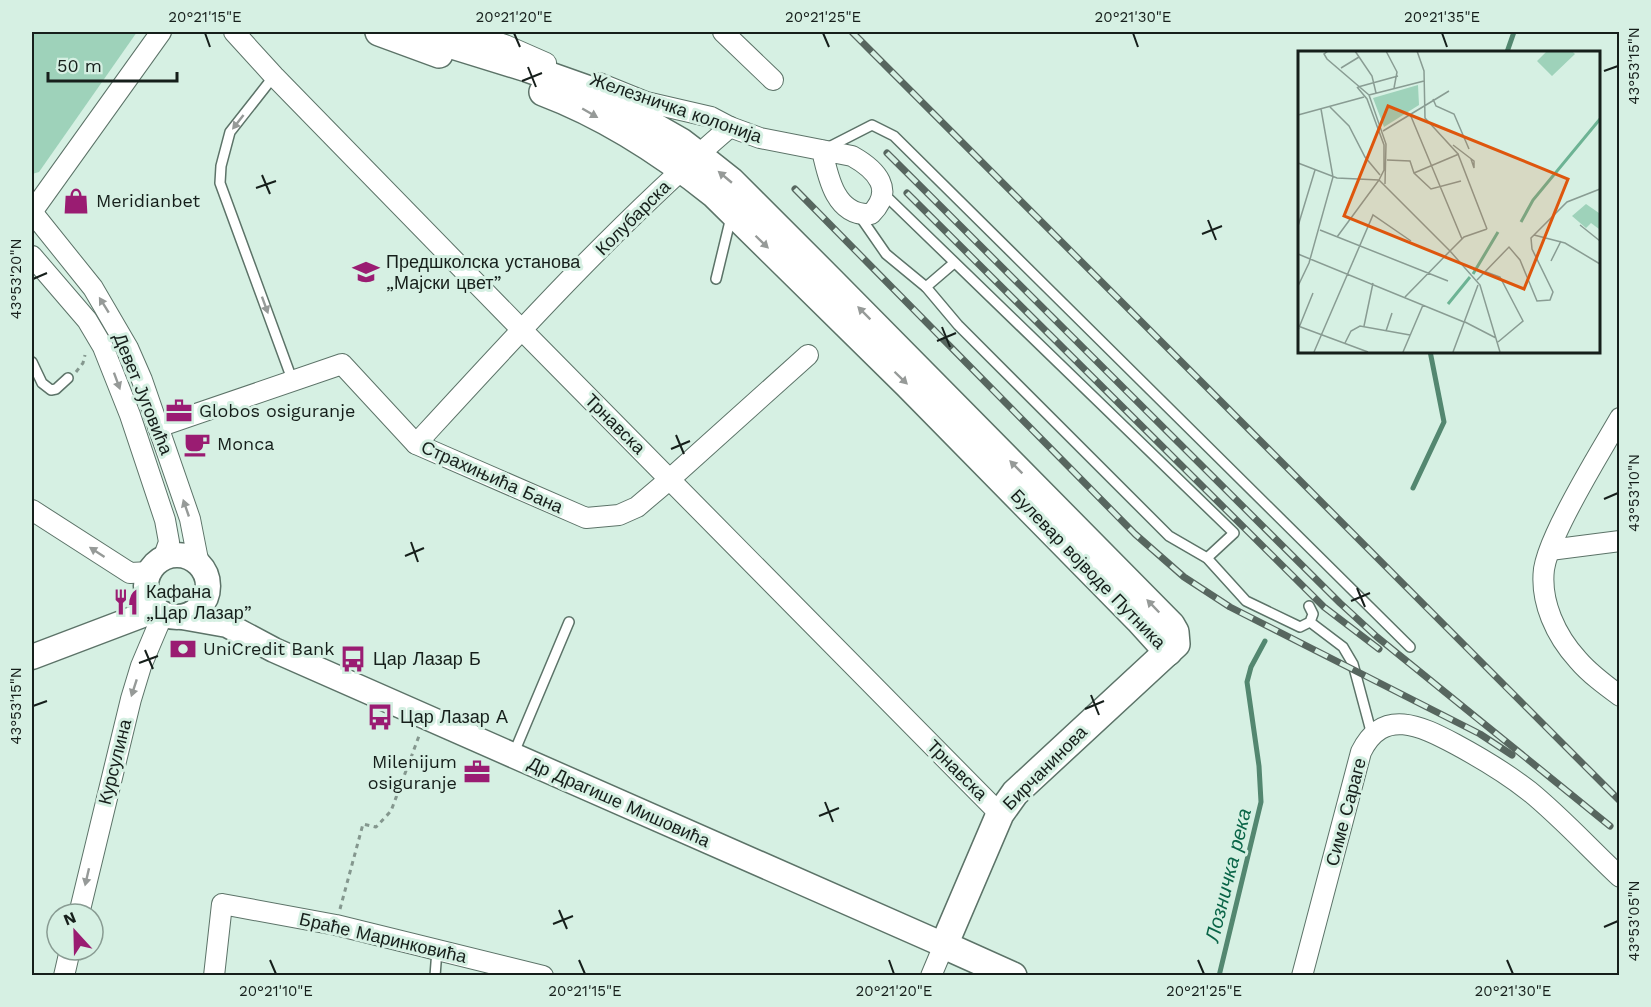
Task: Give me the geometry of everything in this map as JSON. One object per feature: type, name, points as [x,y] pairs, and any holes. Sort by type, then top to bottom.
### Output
[{"type":"main road","name":"Булевар војводе Путника","points":[[379,32],[570,102],[690,162],[731,181],[1171,625],[1175,632],[1176,644],[1168,652],[915,392],[714,194],[690,162],[681,142],[592,92],[420,32]]},
{"type":"main road","name":"Бирчанинова","points":[[944,945],[1000,814],[1015,793],[1168,652]]},
{"type":"main road","name":"Др Драгише Мишовића","points":[[944,945],[1014,975]]},
{"type":"street","points":[[32,212],[161,32]]},
{"type":"street","name":"Трнавска","points":[[234,32],[274,76],[521,329],[1000,814]]},
{"type":"street","name":"Железничка колонија","points":[[465,32],[505,45],[646,102],[711,117],[760,138],[852,156],[864,163],[881,182],[884,194]]},
{"type":"street","points":[[723,32],[772,80]]},
{"type":"street","name":"Колубарска","points":[[416,444],[521,329],[690,162],[730,127]]},
{"type":"street","points":[[822,150],[825,167],[838,198],[848,210],[859,215],[871,214],[880,205],[884,194]]},
{"type":"street","name":"Девет Југовића","points":[[32,212],[80,270],[104,305],[128,348],[189,519],[199,564]]},
{"type":"street","name":"Девет Југовића","points":[[32,256],[87,320],[110,362],[165,520],[169,542],[156,565]]},
{"type":"street","name":"Страхињића Бана","points":[[158,427],[342,364],[416,444],[586,518],[601,518],[619,515],[637,507],[808,355]]},
{"type":"street","points":[[1620,418],[1564,517],[1544,567],[1543,586],[1547,608],[1561,637],[1576,658],[1620,696]]},
{"type":"street","points":[[32,510],[130,573],[182,556],[191,559],[199,564],[207,576],[208,590],[200,608],[192,614],[167,614],[32,657]]},
{"type":"street","points":[[1550,550],[1620,541]]},
{"type":"street","points":[[156,565],[146,582],[146,592],[150,602],[167,614]]},
{"type":"street","name":"Др Драгише Мишовића","points":[[208,590],[211,602],[227,625]]},
{"type":"street","name":"Др Драгише Мишовића","points":[[167,614],[227,625],[274,650],[944,945]]},
{"type":"street","name":"Курсулина","points":[[82,902],[131,699],[141,666],[167,614]]},
{"type":"street","name":"Симе Сараге","points":[[1302,975],[1361,752],[1372,735],[1388,726],[1413,725],[1490,763],[1530,792],[1620,877]]},
{"type":"street","name":"Браће Маринковића","points":[[214,975],[222,904],[336,925],[543,975]]},
{"type":"street","name":"Бирчанинова","points":[[931,975],[944,945]]},
{"type":"lane","points":[[274,76],[230,132],[221,166],[220,183],[293,382]]},
{"type":"lane","points":[[822,150],[872,125],[894,136],[1410,647]]},
{"type":"lane","points":[[884,194],[1234,533],[1207,558]]},
{"type":"lane","points":[[717,279],[732,212]]},
{"type":"lane","points":[[859,215],[886,254],[926,287],[958,325],[1169,536],[1207,558],[1246,601],[1300,627],[1310,622],[1313,614],[1309,606]]},
{"type":"lane","points":[[926,287],[954,263]]},
{"type":"lane","points":[[32,362],[42,383],[51,390],[56,389],[68,378]]},
{"type":"lane","points":[[513,755],[569,622]]},
{"type":"lane","points":[[1310,622],[1343,647],[1353,664],[1372,735]]},
{"type":"lane","points":[[435,975],[437,950]]},
{"type":"path","points":[[68,378],[84,363],[85,355]]},
{"type":"path","points":[[336,925],[363,824],[376,827],[391,811],[420,733]]},
{"type":"green space","points":[[32,32],[137,32],[39,172],[32,174]]},
{"type":"waterway","name":"Лозничка река","points":[[1507,51],[1514,32]]},
{"type":"waterway","name":"Лозничка река","points":[[1413,488],[1444,422],[1430,352]]},
{"type":"waterway","name":"Лозничка река","points":[[1219,976],[1261,802],[1259,766],[1247,682],[1251,667],[1265,641]]},
{"type":"railway","points":[[852,32],[1620,801]]},
{"type":"railway","points":[[887,153],[1340,603],[1377,637],[1610,826]]},
{"type":"railway","points":[[795,189],[1135,534],[1184,577],[1230,607],[1480,734],[1512,755]]},
{"type":"railway","points":[[907,193],[1324,607],[1379,649]]},
{"type":"place","name":"Meridianbet","points":[[76,201]]},
{"type":"place","name":"Предшколска установа „Мајски цвет”","points":[[366,272]]},
{"type":"place","name":"Globos osiguranje","points":[[179,411]]},
{"type":"place","name":"Monca","points":[[197,444]]},
{"type":"place","name":"Кафана „Цар Лазар”","points":[[126,602]]},
{"type":"place","name":"UniCredit Bank","points":[[183,649]]},
{"type":"place","name":"Цар Лазар Б","points":[[353,659]]},
{"type":"place","name":"Цар Лазар А","points":[[380,717]]},
{"type":"place","name":"Milenijum osiguranje","points":[[477,772]]}]
